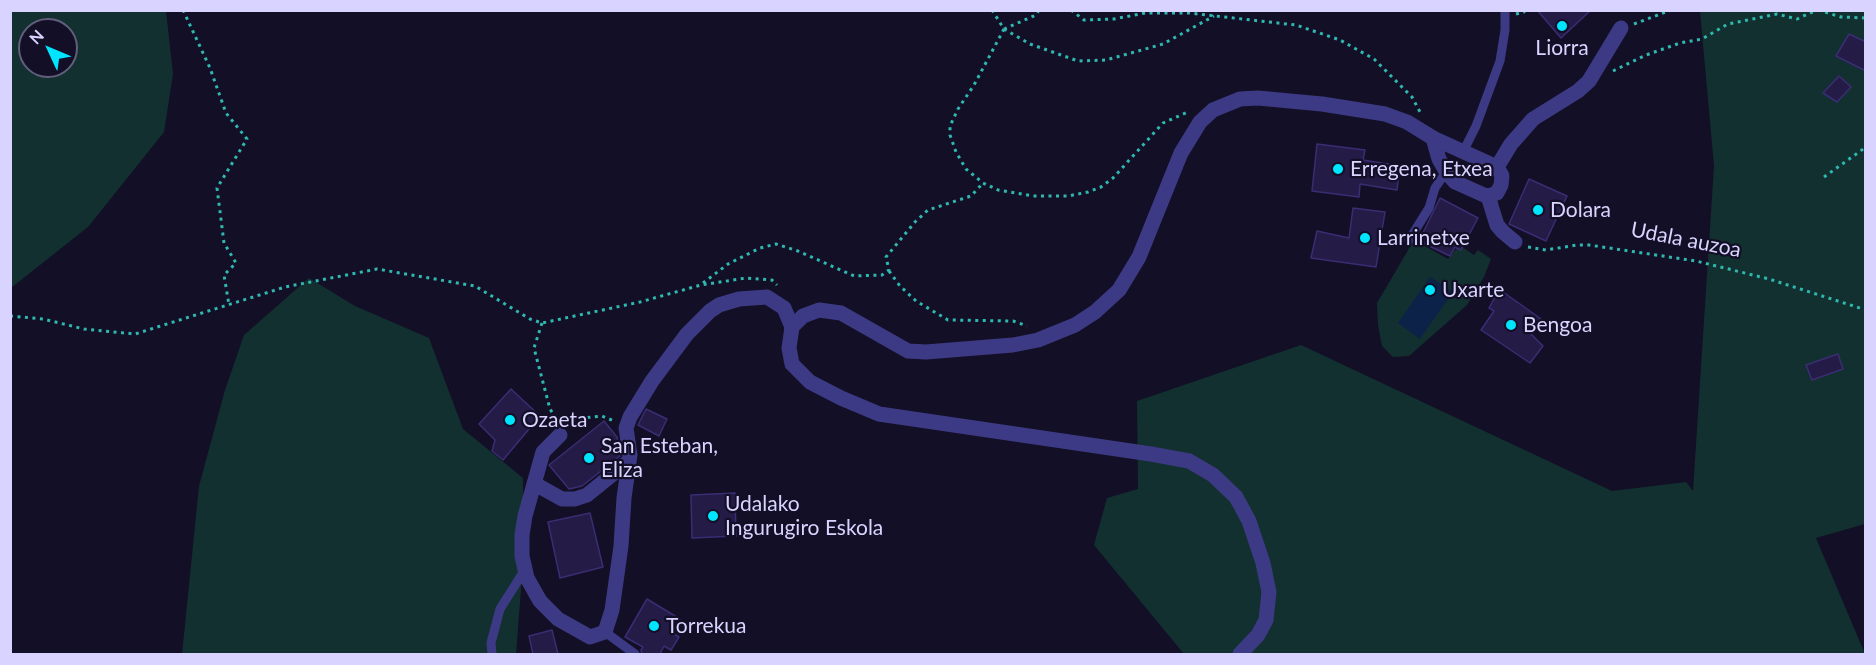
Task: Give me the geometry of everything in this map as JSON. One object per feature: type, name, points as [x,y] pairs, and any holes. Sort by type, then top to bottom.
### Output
[{"type":"street","points":[[1497,167],[1510,144],[1533,119],[1578,91],[1589,81],[1621,28]]},
{"type":"street","points":[[792,327],[803,316],[819,310],[841,313],[909,351],[953,351],[1013,345],[1054,335],[1095,312],[1119,290],[1139,257],[1181,153],[1200,122],[1213,110],[1240,99],[1258,98],[1322,104],[1385,114],[1497,167],[1502,176],[1497,193],[1488,196],[1455,182],[1439,159],[1433,138]]},
{"type":"street","points":[[1488,196],[1497,225],[1515,242]]},
{"type":"street","points":[[559,428],[543,452],[534,484],[522,535],[524,571],[536,595],[558,619],[590,637],[605,632],[612,610],[630,455],[626,428],[639,401],[673,351],[701,319],[719,305],[739,299],[767,297],[784,308],[792,327],[789,348],[792,364],[810,382],[841,399],[879,414],[1189,461],[1213,475],[1236,496],[1249,521],[1263,563],[1269,592],[1266,620],[1258,635],[1240,654]]},
{"type":"street","points":[[534,484],[562,499],[575,499],[587,495],[629,461]]},
{"type":"lane","points":[[1463,152],[1476,126],[1500,61],[1505,30],[1505,10]]},
{"type":"lane","points":[[1409,240],[1429,208],[1436,188],[1446,172]]},
{"type":"lane","points":[[492,654],[492,643],[500,609],[524,571]]},
{"type":"lane","points":[[605,632],[635,654]]},
{"type":"path","points":[[183,10],[210,68],[226,112],[247,139],[218,188],[224,243],[236,263],[224,275],[229,305]]},
{"type":"path","points":[[992,10],[1004,29],[1030,44],[1078,61],[1106,60],[1163,44],[1214,16]]},
{"type":"path","points":[[1039,10],[1036,15],[1004,29],[950,126],[950,135],[956,152],[966,169],[983,183],[998,190],[1033,196],[1068,196],[1088,192],[1101,187],[1113,178],[1164,123],[1189,112],[1213,110]]},
{"type":"path","points":[[1071,10],[1084,20],[1114,19],[1145,13],[1214,16],[1296,25],[1340,40],[1374,59],[1412,98],[1422,114]]},
{"type":"path","points":[[1621,28],[1671,10]]},
{"type":"path","points":[[1612,72],[1646,55],[1680,43],[1702,39],[1728,24],[1777,14],[1797,19],[1817,10],[1841,17],[1866,18]]},
{"type":"path","points":[[1824,177],[1866,147]]},
{"type":"path","points":[[983,183],[971,196],[928,210],[915,222],[886,257],[889,270],[900,286],[916,301],[948,320],[1013,321],[1054,335]]},
{"type":"path","name":"Udala auzoa","points":[[1515,242],[1538,250],[1589,245],[1696,261],[1769,279],[1866,310]]},
{"type":"path","points":[[10,316],[43,319],[84,329],[135,334],[285,287],[377,269],[475,286],[530,319],[542,323],[640,302],[701,285],[728,264],[760,248],[776,244],[798,251],[854,276],[882,275],[889,270]]},
{"type":"path","points":[[542,323],[534,348],[550,409],[559,428],[602,416],[626,428]]},
{"type":"green space","points":[[11,10],[166,11],[173,74],[164,132],[88,227],[11,288]]},
{"type":"green space","points":[[1700,11],[1865,11],[1865,524],[1816,538],[1865,654],[1184,654],[1094,545],[1107,498],[1138,489],[1137,401],[1301,345],[1612,491],[1686,482],[1693,491],[1714,166]]},
{"type":"green space","name":"Uxarte","points":[[1414,240],[1448,259],[1459,245],[1474,255],[1478,250],[1491,259],[1484,277],[1467,305],[1409,356],[1393,357],[1382,346],[1377,303]]},
{"type":"green space","points":[[309,278],[355,306],[429,338],[463,429],[523,478],[523,563],[516,654],[182,654],[199,486],[225,390],[244,335]]},
{"type":"water","points":[[1430,277],[1453,292],[1420,339],[1398,323]]},
{"type":"building","name":"Liorra","points":[[1537,10],[1591,10],[1561,38]]},
{"type":"building","points":[[1849,34],[1866,42],[1866,71],[1836,56]]},
{"type":"building","points":[[1839,76],[1851,87],[1837,102],[1823,93]]},
{"type":"building","name":"Erregena, Etxea","points":[[1317,144],[1365,150],[1363,160],[1400,166],[1397,190],[1360,184],[1359,197],[1312,191]]},
{"type":"building","name":"Dolara","points":[[1529,179],[1567,196],[1546,241],[1509,224]]},
{"type":"building","name":"Uxarte","points":[[1440,198],[1478,218],[1461,250],[1455,247],[1450,256],[1419,241]]},
{"type":"building","name":"Larrinetxe","points":[[1353,208],[1385,212],[1376,267],[1311,258],[1317,231],[1349,238]]},
{"type":"building","name":"Bengoa","points":[[1499,289],[1541,319],[1530,333],[1543,346],[1530,363],[1481,330],[1494,311],[1489,308]]},
{"type":"building","points":[[1838,354],[1843,369],[1812,380],[1806,365]]},
{"type":"building","name":"Ozaeta","points":[[511,389],[540,416],[503,460],[492,451],[495,440],[479,424]]},
{"type":"building","points":[[646,409],[667,419],[659,436],[638,425]]},
{"type":"building","name":"San Esteban, Eliza","points":[[604,421],[617,437],[620,456],[582,486],[569,489],[549,465]]},
{"type":"building","name":"Udalako Ingurugiro Eskola","points":[[735,493],[736,536],[692,538],[691,495]]},
{"type":"building","points":[[590,513],[603,567],[560,578],[548,522]]},
{"type":"building","name":"Torrekua","points":[[647,599],[680,619],[672,633],[679,637],[671,650],[664,646],[660,654],[642,654],[643,647],[625,637]]},
{"type":"building","points":[[552,630],[558,654],[533,654],[529,636]]},
{"type":"place","name":"Liorra","points":[[1562,26]]},
{"type":"place","name":"Erregena, Etxea","points":[[1338,169]]},
{"type":"place","name":"Dolara","points":[[1538,210]]},
{"type":"place","name":"Larrinetxe","points":[[1365,238]]},
{"type":"place","name":"Uxarte","points":[[1430,290]]},
{"type":"place","name":"Bengoa","points":[[1511,325]]},
{"type":"place","name":"Ozaeta","points":[[510,420]]},
{"type":"place","name":"San Esteban, Eliza","points":[[589,458]]},
{"type":"place","name":"Udalako Ingurugiro Eskola","points":[[713,516]]},
{"type":"place","name":"Torrekua","points":[[654,626]]}]
